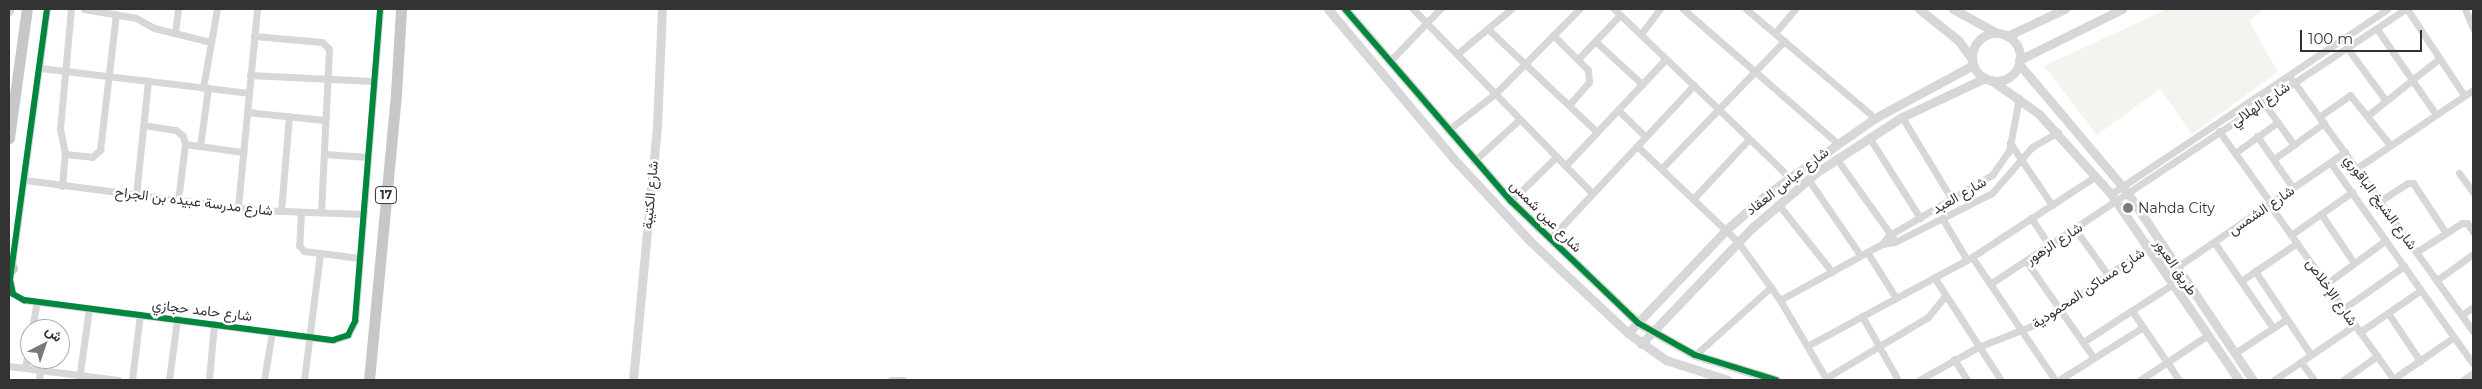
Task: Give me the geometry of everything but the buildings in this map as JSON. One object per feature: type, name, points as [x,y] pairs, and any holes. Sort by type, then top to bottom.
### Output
[{"type":"highway","points":[[9,138],[28,9]]},
{"type":"highway","name":"17","points":[[369,380],[396,94],[401,9]]},
{"type":"street","name":"شارع حامد حجازي","points":[[48,9],[25,180],[10,268],[13,294],[24,300],[37,302],[272,332],[341,338],[353,328],[380,9]]},
{"type":"street","points":[[62,186],[65,154],[60,129],[71,9]]},
{"type":"street","points":[[84,9],[136,18],[154,28],[211,42]]},
{"type":"street","points":[[176,33],[178,9]]},
{"type":"street","points":[[200,146],[205,88],[217,9]]},
{"type":"street","points":[[238,207],[257,9]]},
{"type":"street","name":"شارع الكتيبة","points":[[633,380],[656,127],[662,9]]},
{"type":"street","name":"شارع عين شمس","points":[[1328,9],[1453,158],[1530,241],[1628,333],[1641,344],[1687,368],[1728,380]]},
{"type":"street","name":"شارع عين شمس","points":[[1345,9],[1474,161],[1511,200],[1638,323],[1695,355],[1776,380]]},
{"type":"street","points":[[1413,9],[1592,194]]},
{"type":"street","points":[[1389,62],[1440,9]]},
{"type":"street","points":[[1457,54],[1511,9]]},
{"type":"street","points":[[1448,130],[1495,94],[1578,9]]},
{"type":"street","points":[[1614,9],[1789,177]]},
{"type":"street","points":[[1641,34],[1660,9]]},
{"type":"street","points":[[1683,9],[1837,143]]},
{"type":"street","points":[[1775,33],[1795,9]]},
{"type":"street","points":[[1919,9],[1958,40],[1973,62],[1988,79],[2005,79],[2019,62],[2122,9]]},
{"type":"street","points":[[1953,9],[2002,34],[2017,46],[2019,62]]},
{"type":"street","points":[[1973,62],[1976,43],[1990,34],[2002,34],[2065,9]]},
{"type":"street","name":"شارع الهلالي","points":[[2113,197],[2288,74],[2386,9]]},
{"type":"street","points":[[2406,9],[2464,95]]},
{"type":"street","name":"شارع الهلالي","points":[[2124,189],[2348,49],[2406,9]]},
{"type":"street","points":[[2465,9],[2473,28]]},
{"type":"street","points":[[1751,10],[1784,41],[1875,118]]},
{"type":"street","points":[[65,154],[92,156],[100,150],[116,14]]},
{"type":"street","points":[[1578,59],[1620,14]]},
{"type":"street","points":[[1488,29],[1598,132]]},
{"type":"street","points":[[2377,29],[2436,113]]},
{"type":"street","points":[[1553,35],[1588,70],[1589,82],[1570,105]]},
{"type":"street","points":[[254,36],[325,43],[329,49],[320,212]]},
{"type":"street","points":[[1595,41],[1642,84]]},
{"type":"street","points":[[1661,169],[1784,41]]},
{"type":"street","points":[[2348,49],[2386,101]]},
{"type":"street","points":[[2367,116],[2440,58]]},
{"type":"street","points":[[1565,166],[1666,59]]},
{"type":"street","name":"شارع عباس العقاد","points":[[1628,333],[1726,230],[1789,177],[1875,118],[1973,62]]},
{"type":"street","name":"طريق العبور","points":[[2019,62],[2124,189],[2253,380]]},
{"type":"street","points":[[40,68],[249,93]]},
{"type":"street","name":"شارع الشيخ الباقوري","points":[[2288,74],[2473,331]]},
{"type":"street","points":[[250,75],[374,81]]},
{"type":"street","name":"شارع عباس العقاد","points":[[1641,344],[1738,242],[1808,179],[1836,158],[1902,118],[1988,79]]},
{"type":"street","name":"طريق العبور","points":[[1988,79],[2019,98],[2058,132],[2096,176],[2113,197],[2239,380]]},
{"type":"street","points":[[136,195],[148,81]]},
{"type":"street","points":[[1550,238],[1694,85]]},
{"type":"street","points":[[2356,168],[2473,90]]},
{"type":"street","points":[[2274,160],[2294,145],[2348,95],[2352,97],[2390,145]]},
{"type":"street","name":"شارع العبد","points":[[1780,300],[1882,244],[1891,234],[1992,175],[2005,160],[2019,98]]},
{"type":"street","points":[[2263,102],[2294,145]]},
{"type":"street","points":[[1618,110],[1645,136]]},
{"type":"street","points":[[247,112],[325,120]]},
{"type":"street","points":[[281,211],[289,116]]},
{"type":"street","points":[[1902,118],[1952,200]]},
{"type":"street","points":[[1474,161],[1520,119]]},
{"type":"street","points":[[2235,153],[2278,122]]},
{"type":"street","points":[[143,125],[176,130],[185,144],[178,200]]},
{"type":"street","name":"شارع الإخلاص","points":[[2219,131],[2394,380]]},
{"type":"street","name":"شارع العبد","points":[[1882,244],[1895,242],[1992,193],[2004,182],[2021,157],[2044,138],[2058,132]]},
{"type":"street","points":[[2257,136],[2294,188]]},
{"type":"street","points":[[1869,137],[1920,218]]},
{"type":"street","points":[[1692,198],[1749,139]]},
{"type":"street","points":[[2010,143],[2052,205]]},
{"type":"street","points":[[185,144],[243,152]]},
{"type":"street","points":[[1637,146],[1738,242],[1780,300],[1826,379],[1928,317],[1946,295]]},
{"type":"street","name":"شارع الشمس","points":[[2177,268],[2345,152]]},
{"type":"street","points":[[324,154],[368,157]]},
{"type":"street","points":[[1511,200],[1556,156]]},
{"type":"street","points":[[1836,158],[1895,242]]},
{"type":"street","name":"شارع الشيخ الباقوري","points":[[2330,162],[2473,364]]},
{"type":"street","points":[[2459,173],[2473,192]]},
{"type":"street","points":[[1807,346],[1969,258],[2096,176]]},
{"type":"street","points":[[1808,179],[1896,298]]},
{"type":"street","name":"شارع مدرسة عبيده بن الجراح","points":[[25,180],[238,207],[281,211],[363,214]]},
{"type":"street","points":[[2380,201],[2408,183],[2413,183],[2446,233]]},
{"type":"street","points":[[2291,235],[2352,192]]},
{"type":"street","name":"شارع الزهور","points":[[1990,284],[2075,229],[2113,197]]},
{"type":"street","points":[[1778,204],[1832,272]]},
{"type":"street","points":[[301,212],[299,245],[307,252],[360,258]]},
{"type":"street","points":[[2321,214],[2354,263]]},
{"type":"street","points":[[1942,218],[1969,258],[1990,284],[2055,380]]},
{"type":"street","points":[[2031,218],[2050,246]]},
{"type":"street","points":[[2416,252],[2464,222],[2473,232]]},
{"type":"street","points":[[2075,229],[2108,276]]},
{"type":"street","points":[[2326,284],[2386,240]]},
{"type":"street","points":[[2214,242],[2273,328]]},
{"type":"street","points":[[2241,281],[2297,242]]},
{"type":"street","name":"شارع مساكن المحمودية","points":[[1919,380],[1954,359],[1978,347],[2021,331],[2060,309],[2148,247]]},
{"type":"street","points":[[304,380],[320,254]]},
{"type":"street","points":[[2437,280],[2473,254]]},
{"type":"street","points":[[2026,261],[2094,358]]},
{"type":"street","points":[[2343,308],[2404,266]]},
{"type":"street","points":[[2255,272],[2311,355]]},
{"type":"street","points":[[1934,277],[2001,380]]},
{"type":"street","points":[[2083,342],[2173,284]]},
{"type":"street","points":[[1695,355],[1771,287]]},
{"type":"street","points":[[2360,332],[2421,290]]},
{"type":"street","points":[[34,319],[37,302]]},
{"type":"street","points":[[2462,315],[2473,307]]},
{"type":"street","points":[[79,378],[89,308]]},
{"type":"street","points":[[2132,311],[2179,380]]},
{"type":"street","points":[[2388,313],[2420,361]]},
{"type":"street","points":[[132,380],[140,314]]},
{"type":"street","points":[[1862,316],[1898,380]]},
{"type":"street","points":[[169,380],[177,319]]},
{"type":"street","points":[[2234,353],[2288,319]]},
{"type":"street","points":[[209,380],[214,324]]},
{"type":"street","points":[[2274,380],[2355,325]]},
{"type":"street","points":[[2059,380],[2143,326]]},
{"type":"street","points":[[264,380],[272,332]]},
{"type":"street","points":[[2140,380],[2208,335]]},
{"type":"street","points":[[2394,380],[2454,337]]},
{"type":"street","points":[[2343,380],[2377,356]]},
{"type":"street","points":[[1954,359],[1967,380]]},
{"type":"street","points":[[2301,362],[2314,380]]},
{"type":"street","points":[[32,369],[79,378],[118,380]]},
{"type":"street","points":[[39,380],[40,370]]},
{"type":"street","points":[[2463,380],[2473,373]]},
{"type":"street","points":[[890,380],[903,380]]},
{"type":"shaded area","points":[[2167,9],[2264,9],[2249,21],[2278,72],[2192,134],[2160,89],[2097,135],[2044,66]]},
{"type":"cycle path","points":[[47,9],[10,280],[13,294],[24,300],[333,340],[348,335],[355,321],[380,9]]},
{"type":"cycle path","points":[[1345,9],[1511,201],[1638,323],[1695,355],[1776,380]]},
{"type":"place","name":"Nahda City","points":[[2128,208]]}]
